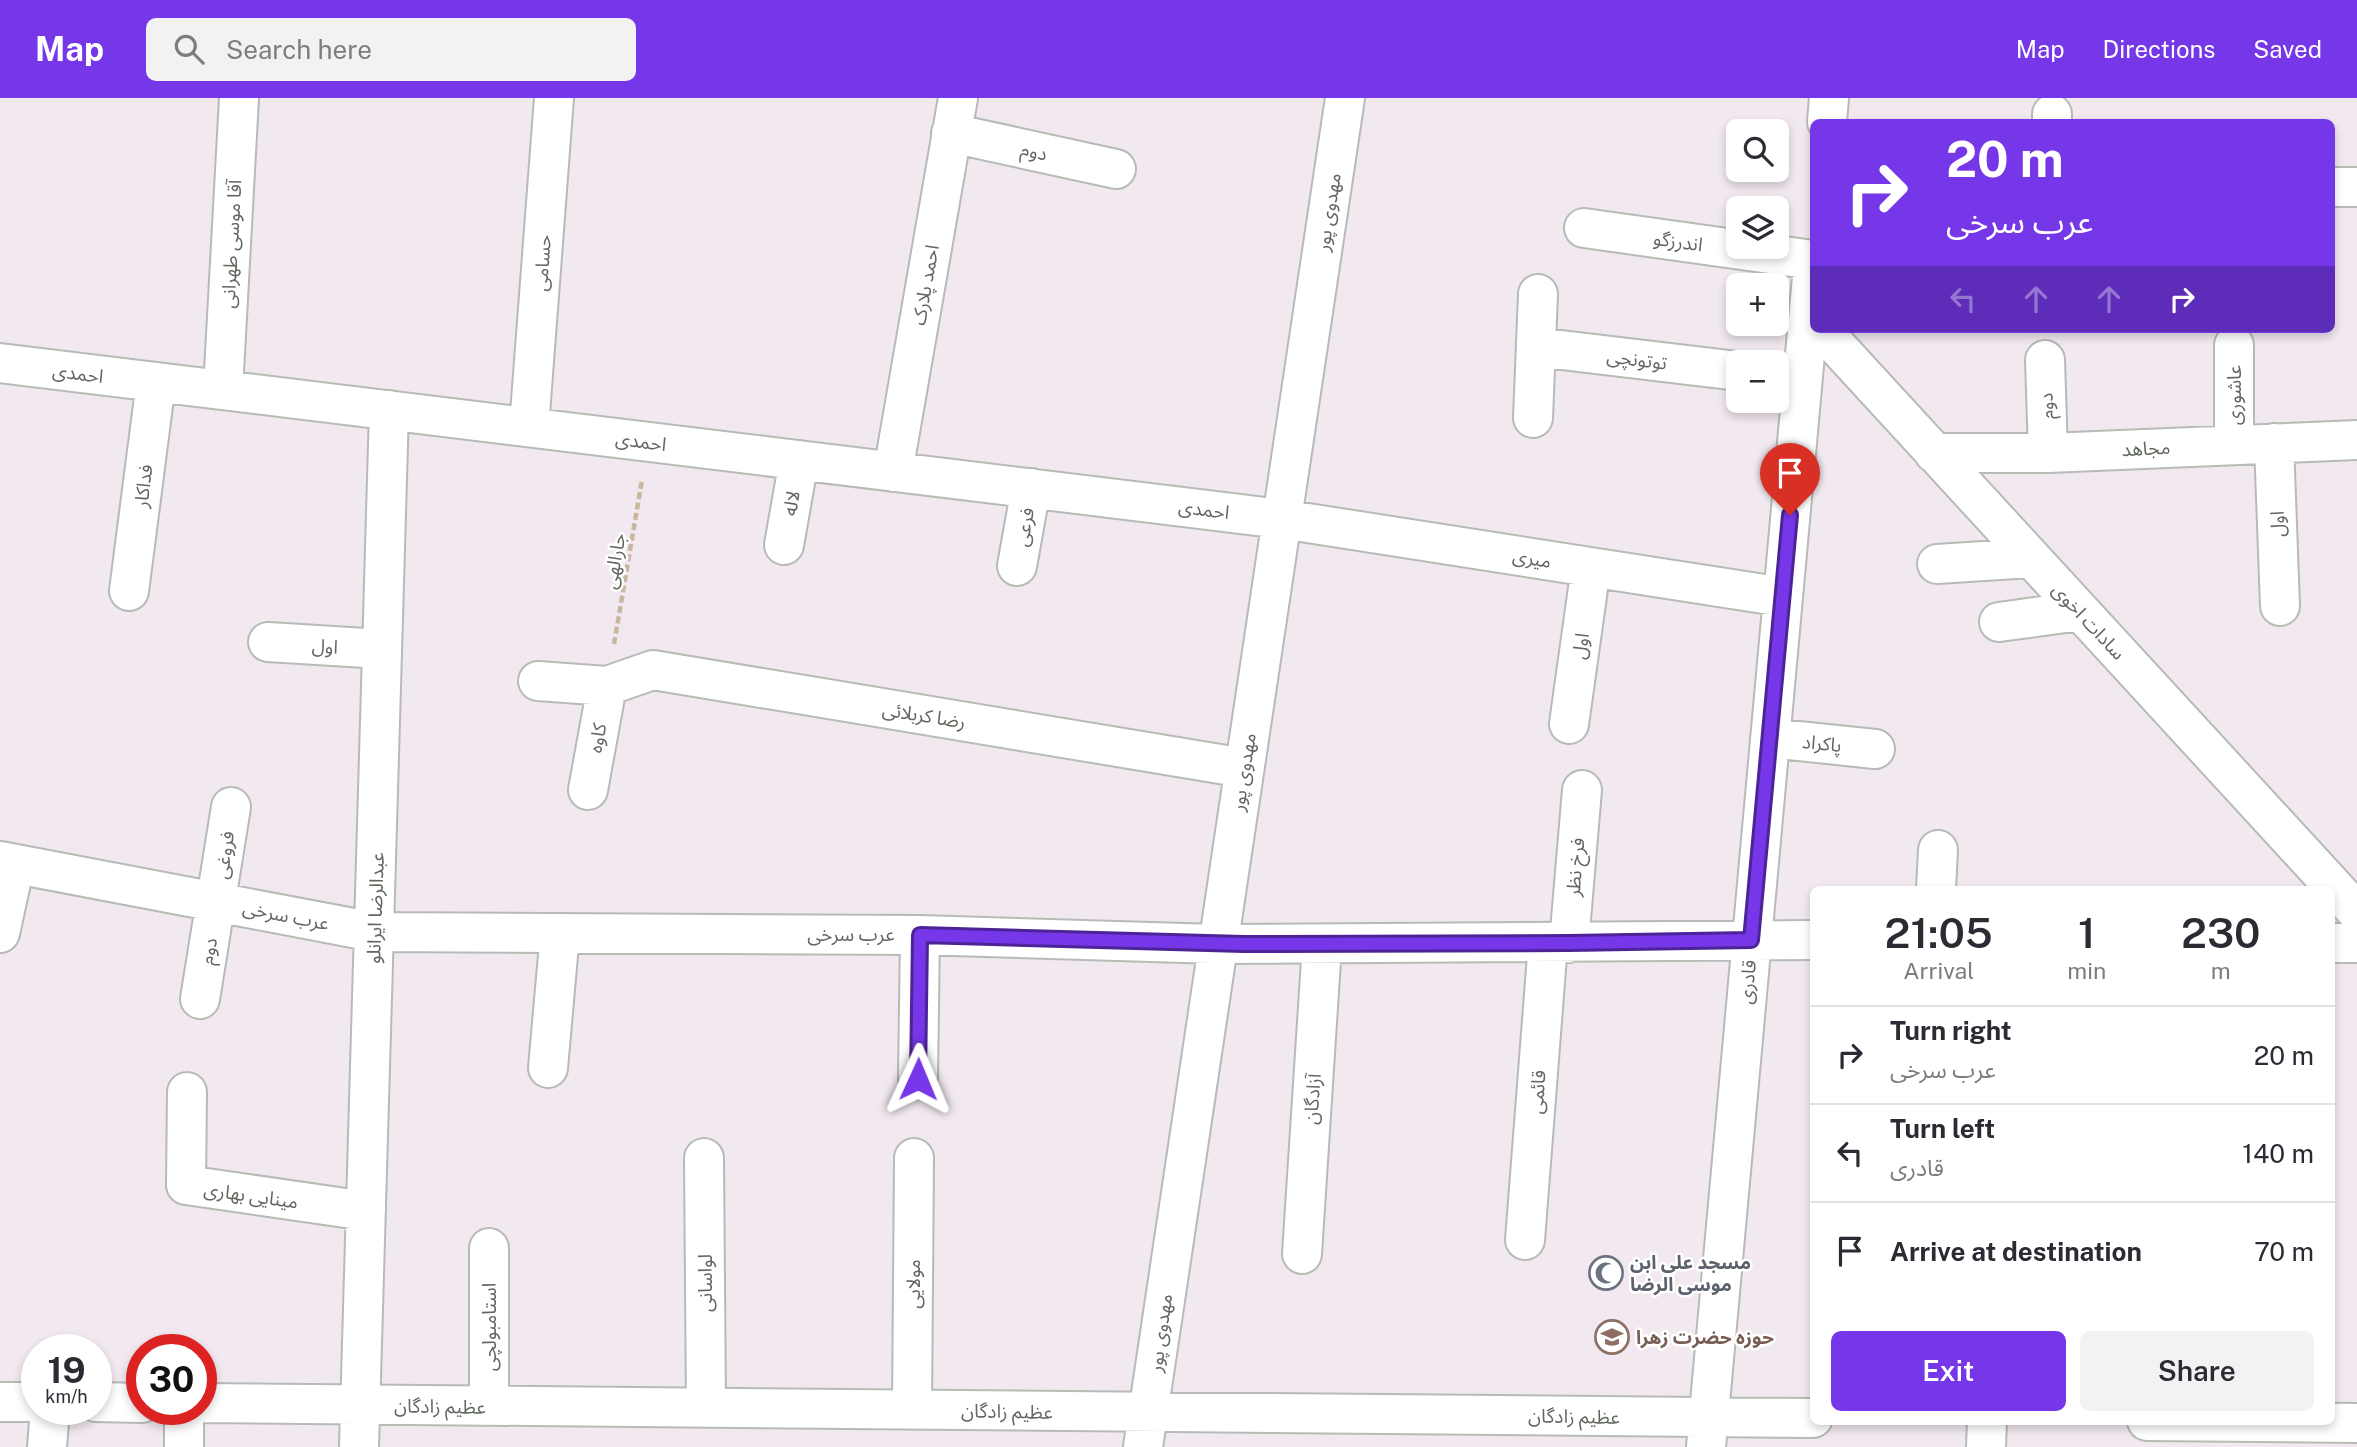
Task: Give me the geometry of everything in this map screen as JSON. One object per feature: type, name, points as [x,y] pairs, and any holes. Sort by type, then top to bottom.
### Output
[{"type":"street","name":"آقا موسی طهرانی","points":[[223,390],[239,98]]},
{"type":"street","name":"حسامی","points":[[529,427],[554,98]]},
{"type":"street","name":"مهدوی پور","points":[[1145,1429],[1345,98]]},
{"type":"street","points":[[1827,119],[1829,98]]},
{"type":"street","name":"دوم","points":[[954,115],[1116,169]]},
{"type":"street","name":"احمد پلارک","points":[[893,472],[954,115]]},
{"type":"street","points":[[2335,187],[2357,187]]},
{"type":"street","name":"اندرزگو","points":[[1584,228],[1810,260]]},
{"type":"street","points":[[1533,418],[1538,294]]},
{"type":"street","name":"قادرى","points":[[1789,378],[1810,333]]},
{"type":"street","name":"سادات اخوی","points":[[1825,333],[2333,886]]},
{"type":"street","name":"عاشوری","points":[[2234,345],[2234,444]]},
{"type":"street","name":"توتونچی","points":[[1536,347],[1726,370]]},
{"type":"street","name":"دوم","points":[[2045,359],[2048,453]]},
{"type":"street","name":"احمدی","points":[[0,363],[1282,519]]},
{"type":"street","name":"فداکار","points":[[129,591],[156,382]]},
{"type":"street","name":"عبدالرضا ایرانلو","points":[[359,1447],[389,410]]},
{"type":"street","name":"قادرى","points":[[1707,1432],[1783,597],[1788,413]]},
{"type":"street","name":"مجاهد","points":[[1934,453],[2048,453],[2357,440]]},
{"type":"street","name":"اول","points":[[2274,443],[2280,606]]},
{"type":"street","name":"لاله","points":[[784,545],[799,460]]},
{"type":"street","name":"فرعی","points":[[1017,566],[1031,488]]},
{"type":"street","name":"میری","points":[[1282,519],[1783,597]]},
{"type":"street","points":[[1937,564],[2031,558]]},
{"type":"street","name":"اول","points":[[1569,724],[1591,567]]},
{"type":"street","points":[[1999,622],[2080,611]]},
{"type":"street","name":"اول","points":[[268,642],[382,649]]},
{"type":"street","name":"رضا کربلائی","points":[[607,686],[653,670],[1244,768]]},
{"type":"street","points":[[538,681],[607,686]]},
{"type":"street","name":"کاوه","points":[[588,790],[607,686]]},
{"type":"street","name":"پاکراد","points":[[1770,738],[1875,749]]},
{"type":"street","name":"فرخ نظر","points":[[1559,943],[1582,790]]},
{"type":"street","name":"فروغی","points":[[217,902],[231,807]]},
{"type":"street","points":[[1936,886],[1938,850]]},
{"type":"street","points":[[0,933],[8,862]]},
{"type":"street","name":"عرب سرخی","points":[[8,862],[374,932],[920,935],[1322,945],[1810,940]]},
{"type":"street","name":"سادات اخوی","points":[[2335,888],[2357,912]]},
{"type":"street","name":"دوم","points":[[200,999],[217,902]]},
{"type":"street","points":[[548,1068],[560,933]]},
{"type":"street","points":[[918,1079],[920,935]]},
{"type":"street","name":"قائمی","points":[[1525,1240],[1559,943]]},
{"type":"street","points":[[2335,943],[2357,943]]},
{"type":"street","name":"آزادگان","points":[[1302,1254],[1322,945]]},
{"type":"street","name":"مینایی بهاری","points":[[187,1092],[187,1185],[366,1211]]},
{"type":"street","name":"لواسانی","points":[[704,1158],[706,1408]]},
{"type":"street","name":"مولایی","points":[[912,1410],[914,1158]]},
{"type":"street","name":"استامبولچی","points":[[489,1248],[489,1406]]},
{"type":"street","points":[[0,1402],[21,1402]]},
{"type":"street","name":"عظیم زادگان","points":[[217,1403],[912,1410],[1145,1429],[1707,1432],[1810,1418]]},
{"type":"street","points":[[2335,1423],[2357,1423]]},
{"type":"street","points":[[47,1447],[49,1425]]},
{"type":"street","points":[[184,1425],[184,1447]]},
{"type":"street","points":[[1986,1447],[1987,1425]]},
{"type":"path","name":"جارالهی","points":[[607,686],[649,442]]},
{"type":"place","name":"مسجد علی ابن موسی الرضا","points":[[1606,1273]]},
{"type":"place","name":"حوزه حضرت زهرا","points":[[1612,1337]]},
{"type":"route","points":[[918,1079],[920,935],[1322,945],[1751,940],[1790,515]]}]
